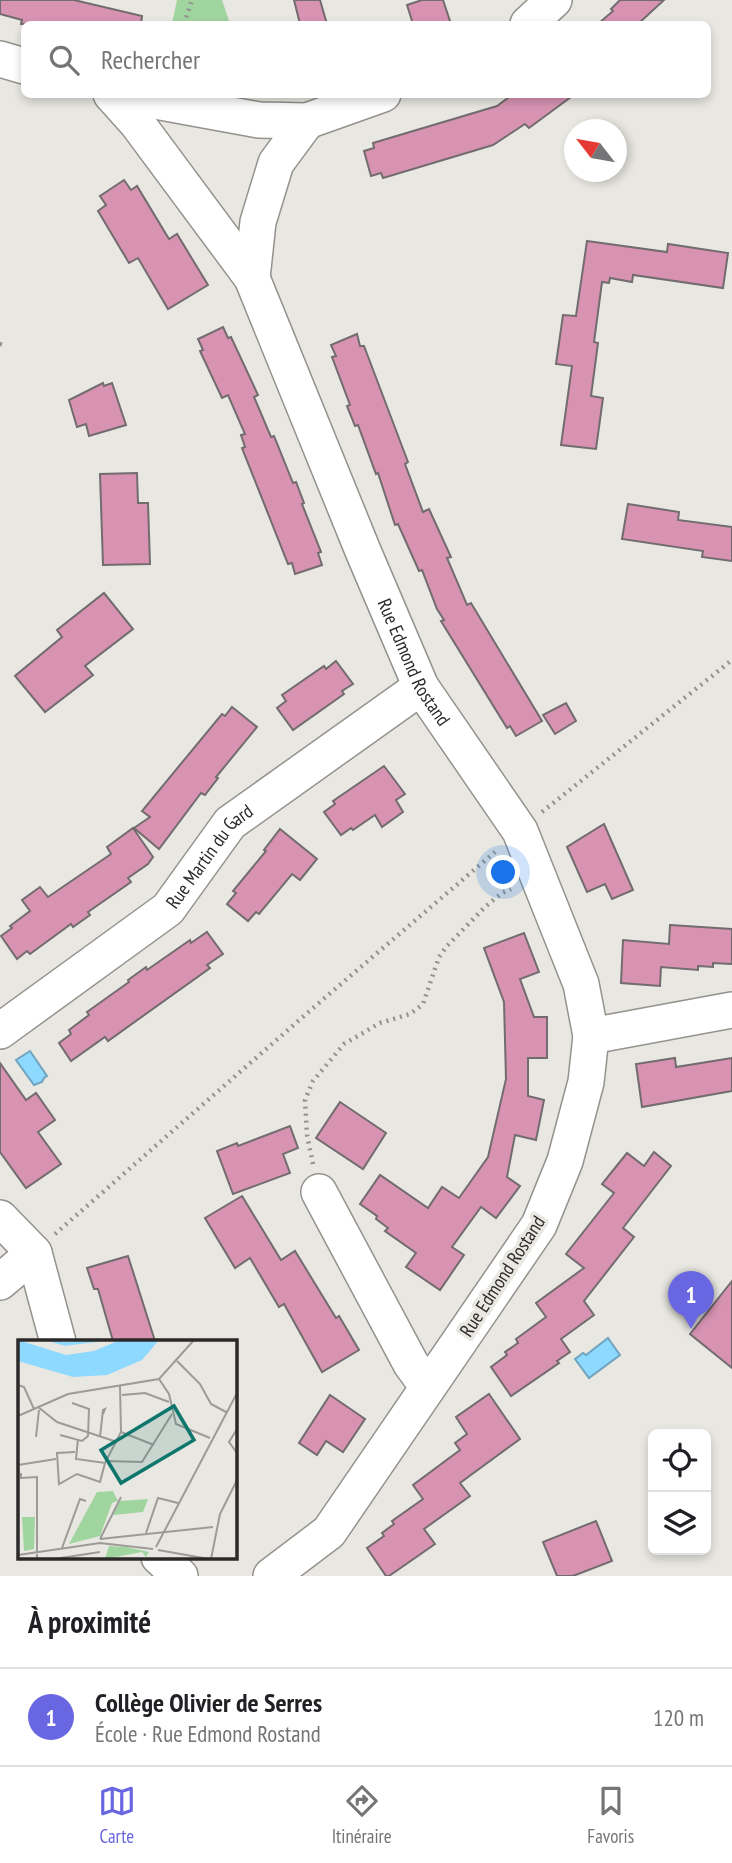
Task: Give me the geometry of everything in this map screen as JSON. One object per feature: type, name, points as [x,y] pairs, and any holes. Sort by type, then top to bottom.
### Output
[{"type":"street","points":[[531,21],[554,0]]},
{"type":"street","points":[[0,59],[21,65]]},
{"type":"street","name":"Rue Edmond Rostand","points":[[114,98],[252,278],[421,687],[520,831],[581,984],[591,1036],[586,1082],[565,1161],[538,1225],[329,1532],[271,1576]]},
{"type":"street","points":[[139,98],[259,120],[307,121],[372,98]]},
{"type":"street","name":"Rue Edmond Rostand","points":[[252,278],[258,222],[276,163],[307,121]]},
{"type":"street","name":"Rue Martin du Gard","points":[[0,1031],[168,909],[230,823],[421,687]]},
{"type":"street","points":[[591,1036],[732,1010]]},
{"type":"street","points":[[319,1192],[411,1364],[428,1387]]},
{"type":"street","points":[[0,1218],[34,1253],[57,1340]]},
{"type":"street","points":[[0,1282],[34,1253]]},
{"type":"street","points":[[161,1559],[180,1576]]},
{"type":"path","points":[[185,21],[192,0]]},
{"type":"path","points":[[34,1253],[520,831],[732,660]]},
{"type":"path","points":[[319,1192],[307,1135],[305,1100],[313,1081],[344,1044],[380,1023],[410,1014],[423,1004],[439,957],[485,906],[512,888],[542,885]]},
{"type":"green space","points":[[177,0],[222,0],[229,21],[173,21]]},
{"type":"water","points":[[30,1051],[47,1076],[34,1085],[16,1060]]},
{"type":"water","points":[[608,1338],[620,1355],[589,1378],[575,1359],[583,1353],[586,1355]]},
{"type":"building","points":[[0,0],[74,0],[142,16],[141,21],[22,21],[0,14]]},
{"type":"building","points":[[294,0],[320,0],[326,21],[299,21]]},
{"type":"building","points":[[422,0],[443,0],[450,21],[412,21],[407,5]]},
{"type":"building","points":[[620,0],[664,0],[641,21],[601,21],[613,11],[611,9]]},
{"type":"building","points":[[508,98],[570,98],[529,128],[525,124],[493,145],[383,178],[381,173],[371,176],[364,151],[374,148],[373,143],[497,106]]},
{"type":"building","points":[[124,180],[131,190],[137,186],[169,239],[177,234],[208,285],[168,309],[138,258],[129,263],[98,211],[106,205],[100,196]]},
{"type":"building","points":[[587,241],[667,252],[668,244],[728,253],[723,288],[633,275],[632,282],[610,278],[609,283],[602,282],[594,342],[598,343],[591,396],[603,398],[596,449],[561,445],[572,366],[556,364],[563,315],[576,316]]},
{"type":"building","points":[[223,327],[228,338],[231,337],[258,395],[254,397],[271,437],[274,436],[293,483],[296,482],[321,552],[318,553],[322,565],[295,574],[292,563],[288,564],[242,448],[245,447],[241,435],[245,434],[228,395],[222,398],[200,351],[203,350],[198,339]]},
{"type":"building","points":[[357,334],[408,462],[405,464],[423,512],[429,509],[451,557],[447,558],[467,605],[471,603],[542,721],[516,736],[510,726],[507,728],[441,621],[444,620],[422,570],[419,571],[398,524],[395,525],[378,473],[376,474],[358,425],[355,426],[347,406],[350,405],[332,357],[336,356],[331,345]]},
{"type":"building","points":[[103,383],[104,386],[112,383],[126,425],[89,436],[86,424],[77,427],[69,400]]},
{"type":"building","points":[[137,473],[138,503],[148,503],[150,564],[103,565],[100,474]]},
{"type":"building","points":[[628,504],[679,512],[678,520],[732,527],[732,561],[702,557],[703,551],[622,539]]},
{"type":"building","points":[[104,593],[133,629],[85,666],[93,675],[45,712],[15,676],[62,637],[57,630]]},
{"type":"building","points":[[336,661],[353,684],[342,691],[344,694],[293,730],[277,708],[286,701],[282,695],[324,666],[326,669]]},
{"type":"building","points":[[566,703],[576,721],[555,734],[543,715]]},
{"type":"building","points":[[232,707],[257,727],[216,777],[218,778],[205,795],[201,793],[159,849],[134,828],[150,817],[142,811],[222,714],[225,716]]},
{"type":"building","points":[[384,766],[405,794],[396,800],[403,812],[382,827],[375,815],[341,835],[324,812],[335,804],[333,801]]},
{"type":"building","points":[[604,824],[633,890],[612,899],[605,884],[587,892],[567,847]]},
{"type":"building","points":[[133,828],[153,857],[148,864],[128,878],[131,882],[88,912],[90,915],[73,927],[71,924],[30,954],[27,951],[17,959],[1,936],[30,911],[22,900],[40,887],[48,897],[111,854],[107,847]]},
{"type":"building","points":[[280,829],[317,859],[300,880],[292,874],[259,914],[256,912],[248,921],[227,904],[236,893],[233,891],[266,851],[264,850]]},
{"type":"building","points":[[670,925],[732,929],[732,964],[713,963],[713,967],[698,966],[698,970],[661,967],[660,986],[621,983],[623,940],[669,944]]},
{"type":"building","points":[[207,932],[223,954],[207,965],[210,968],[108,1041],[105,1037],[71,1061],[59,1043],[71,1034],[69,1030],[89,1015],[87,1012],[146,967],[147,970],[190,940],[191,943]]},
{"type":"building","points":[[524,933],[539,972],[520,979],[534,1017],[547,1017],[547,1058],[528,1058],[528,1096],[544,1100],[536,1140],[515,1135],[507,1177],[520,1186],[496,1218],[481,1207],[452,1247],[464,1255],[440,1290],[406,1267],[416,1253],[385,1231],[388,1228],[376,1219],[377,1216],[360,1204],[380,1175],[428,1208],[442,1187],[459,1198],[488,1157],[506,1079],[504,1002],[484,948]]},
{"type":"building","points":[[675,1058],[676,1067],[732,1058],[732,1091],[642,1107],[636,1064]]},
{"type":"building","points":[[0,1063],[26,1100],[36,1093],[55,1120],[38,1132],[61,1164],[26,1188],[0,1152]]},
{"type":"building","points":[[340,1102],[386,1133],[363,1169],[316,1138]]},
{"type":"building","points":[[290,1126],[298,1148],[283,1154],[290,1173],[233,1194],[217,1151]]},
{"type":"building","points":[[654,1152],[671,1166],[623,1228],[634,1237],[584,1301],[594,1315],[561,1339],[570,1352],[557,1361],[559,1363],[511,1396],[491,1367],[518,1343],[516,1339],[546,1317],[536,1303],[584,1268],[566,1254],[614,1193],[602,1184],[627,1153],[644,1166]]},
{"type":"building","points":[[242,1196],[281,1260],[295,1251],[359,1350],[322,1372],[284,1304],[279,1307],[250,1258],[235,1268],[205,1218]]},
{"type":"building","points":[[128,1256],[155,1340],[113,1340],[98,1289],[94,1289],[87,1268]]},
{"type":"building","points":[[732,1281],[732,1368],[690,1334]]},
{"type":"building","points":[[489,1394],[520,1439],[460,1483],[470,1496],[424,1529],[435,1544],[386,1576],[367,1548],[384,1536],[382,1533],[394,1524],[392,1521],[423,1499],[413,1485],[460,1450],[455,1443],[467,1434],[456,1417]]},
{"type":"building","points":[[330,1395],[365,1419],[343,1452],[326,1441],[317,1455],[299,1443]]},
{"type":"building","points":[[596,1521],[612,1561],[573,1576],[557,1576],[543,1542]]},
{"type":"place","name":"Collège Olivier de Serres","points":[[691,1329]]}]
